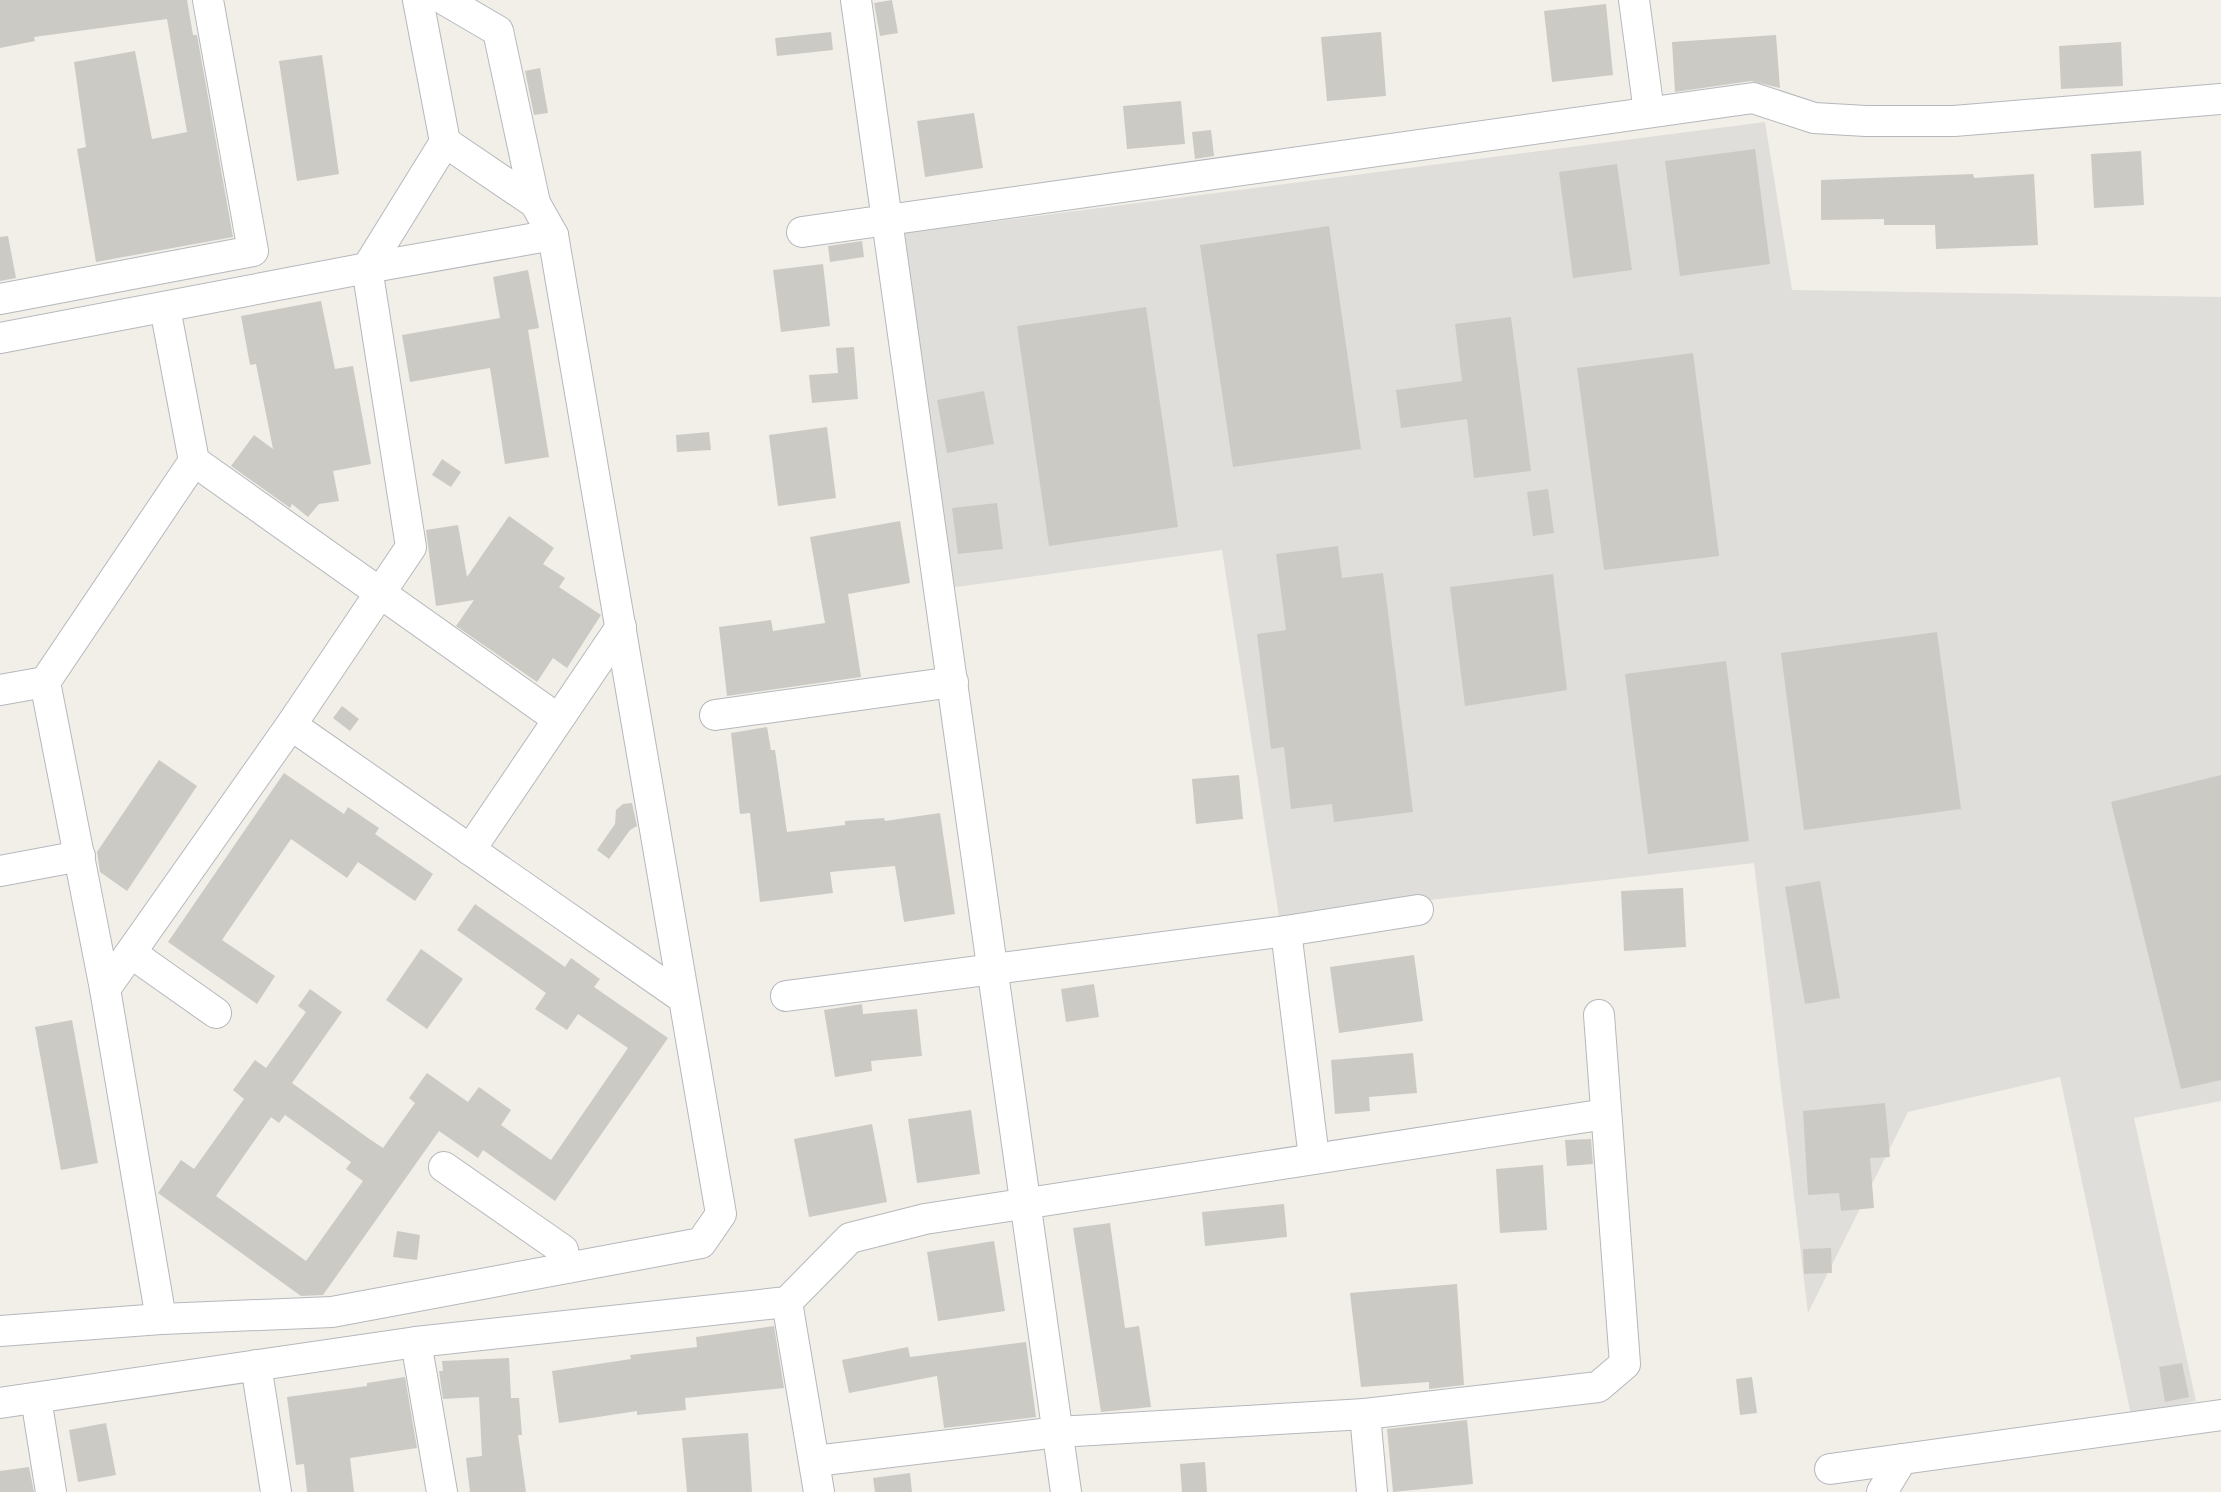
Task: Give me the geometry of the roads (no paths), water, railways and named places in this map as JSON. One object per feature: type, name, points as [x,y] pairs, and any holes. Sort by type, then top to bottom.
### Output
[{"type":"street","points":[[0,299],[253,251],[208,0]]},
{"type":"street","points":[[105,989],[291,725],[411,547],[367,268],[445,142],[418,0]]},
{"type":"street","points":[[0,1331],[160,1319],[332,1312],[701,1243],[721,1214],[553,235],[535,203],[498,31],[445,0]]},
{"type":"street","points":[[856,0],[1066,1492]]},
{"type":"street","points":[[1634,0],[1649,112]]},
{"type":"street","points":[[802,232],[1753,98],[1815,118],[1954,121],[2221,99]]},
{"type":"street","points":[[445,142],[535,203]]},
{"type":"street","points":[[0,338],[553,235]]},
{"type":"street","points":[[165,308],[194,461],[558,719]]},
{"type":"street","points":[[160,1319],[105,989],[45,682],[194,461]]},
{"type":"street","points":[[470,850],[621,627]]},
{"type":"street","points":[[0,690],[45,682]]},
{"type":"street","points":[[715,715],[953,682]]},
{"type":"street","points":[[291,725],[683,998]]},
{"type":"street","points":[[0,871],[80,856]]},
{"type":"street","points":[[786,996],[1286,930],[1419,910]]},
{"type":"street","points":[[1286,930],[1314,1158]]},
{"type":"street","points":[[131,952],[216,1013]]},
{"type":"street","points":[[814,1461],[1058,1432],[1365,1414],[1598,1387],[1625,1364],[1599,1015]]},
{"type":"street","points":[[0,1403],[416,1342],[787,1302],[850,1239],[925,1220],[1606,1114]]},
{"type":"street","points":[[444,1167],[563,1250],[567,1268]]},
{"type":"street","points":[[787,1302],[819,1492]]},
{"type":"street","points":[[416,1342],[442,1492]]},
{"type":"street","points":[[256,1365],[276,1492]]},
{"type":"street","points":[[36,1398],[51,1492]]},
{"type":"street","points":[[1365,1414],[1372,1492]]},
{"type":"street","points":[[1830,1469],[2221,1415]]},
{"type":"street","points":[[1882,1492],[1902,1459]]}]
